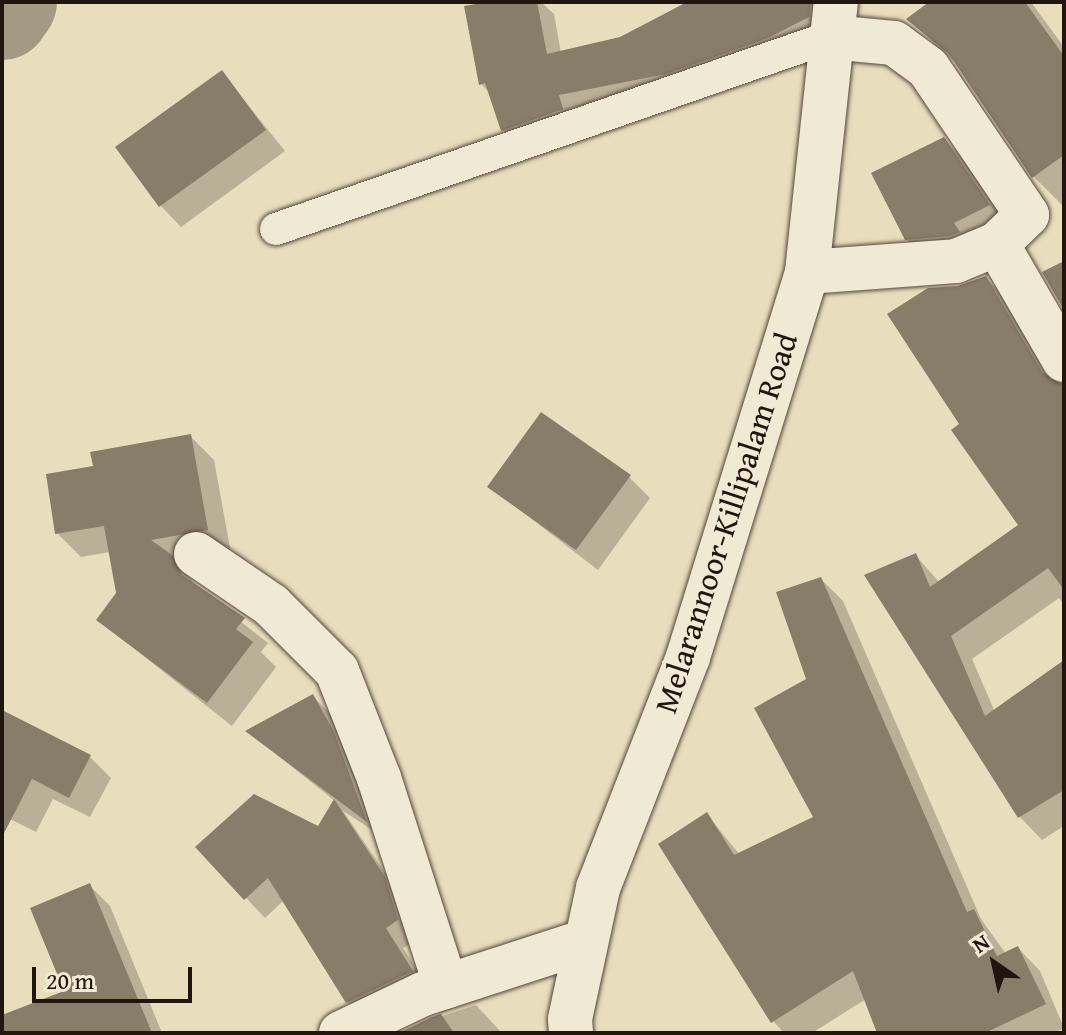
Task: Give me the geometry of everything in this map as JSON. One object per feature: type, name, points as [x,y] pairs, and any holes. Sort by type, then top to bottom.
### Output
[{"type":"street","points":[[807,272],[956,261],[997,244],[1027,215],[928,68],[894,43],[833,20]]},
{"type":"street","name":"Melarannoor-Killipalam Road","points":[[571,1033],[598,888],[688,657],[807,272],[833,20]]},
{"type":"street","points":[[997,244],[1064,360]]},
{"type":"street","points":[[196,554],[271,605],[337,671],[379,778],[446,987]]},
{"type":"street","points":[[341,1033],[446,987],[586,941]]},
{"type":"lane","points":[[276,229],[833,20]]},
{"type":"building","points":[[487,2],[537,2],[547,54],[620,37],[687,2],[811,2],[809,17],[768,38],[666,74],[559,95],[563,109],[501,131],[485,83],[479,85],[464,6]]},
{"type":"building","points":[[929,2],[1025,2],[1064,56],[1064,155],[1032,178],[949,54],[906,19]]},
{"type":"building","points":[[222,70],[266,130],[159,207],[115,147]]},
{"type":"building","points":[[944,137],[990,205],[954,223],[960,232],[950,236],[905,240],[871,173]]},
{"type":"building","points":[[1064,261],[1064,310],[1042,272]]},
{"type":"building","points":[[986,276],[1042,372],[1064,385],[1064,590],[1048,568],[951,636],[985,716],[1064,660],[1064,790],[1018,818],[864,575],[916,553],[930,587],[1018,525],[951,430],[959,424],[887,314],[928,288],[958,286]]},
{"type":"building","points":[[541,412],[631,475],[576,550],[487,487]]},
{"type":"building","points":[[191,434],[208,530],[151,540],[172,555],[182,575],[245,618],[236,629],[253,642],[207,703],[96,620],[116,593],[104,526],[55,534],[46,474],[93,466],[90,452]]},
{"type":"building","points":[[821,577],[967,912],[974,909],[997,956],[1018,946],[1046,1004],[985,1033],[877,1033],[853,971],[771,1023],[658,844],[707,812],[734,855],[813,817],[754,708],[806,679],[776,592]]},
{"type":"building","points":[[313,694],[334,732],[367,822],[245,731]]},
{"type":"building","points":[[2,710],[91,755],[69,798],[32,779],[2,837]]},
{"type":"building","points":[[254,794],[318,826],[334,799],[385,877],[398,920],[386,928],[413,971],[346,1003],[268,878],[244,900],[195,847]]},
{"type":"building","points":[[90,883],[152,1033],[2,1033],[2,1015],[64,991],[30,908]]},
{"type":"building","points":[[441,1014],[454,1033],[399,1033],[432,1017]]},
{"type":"waterway","points":[[2,12],[9,2]]}]
